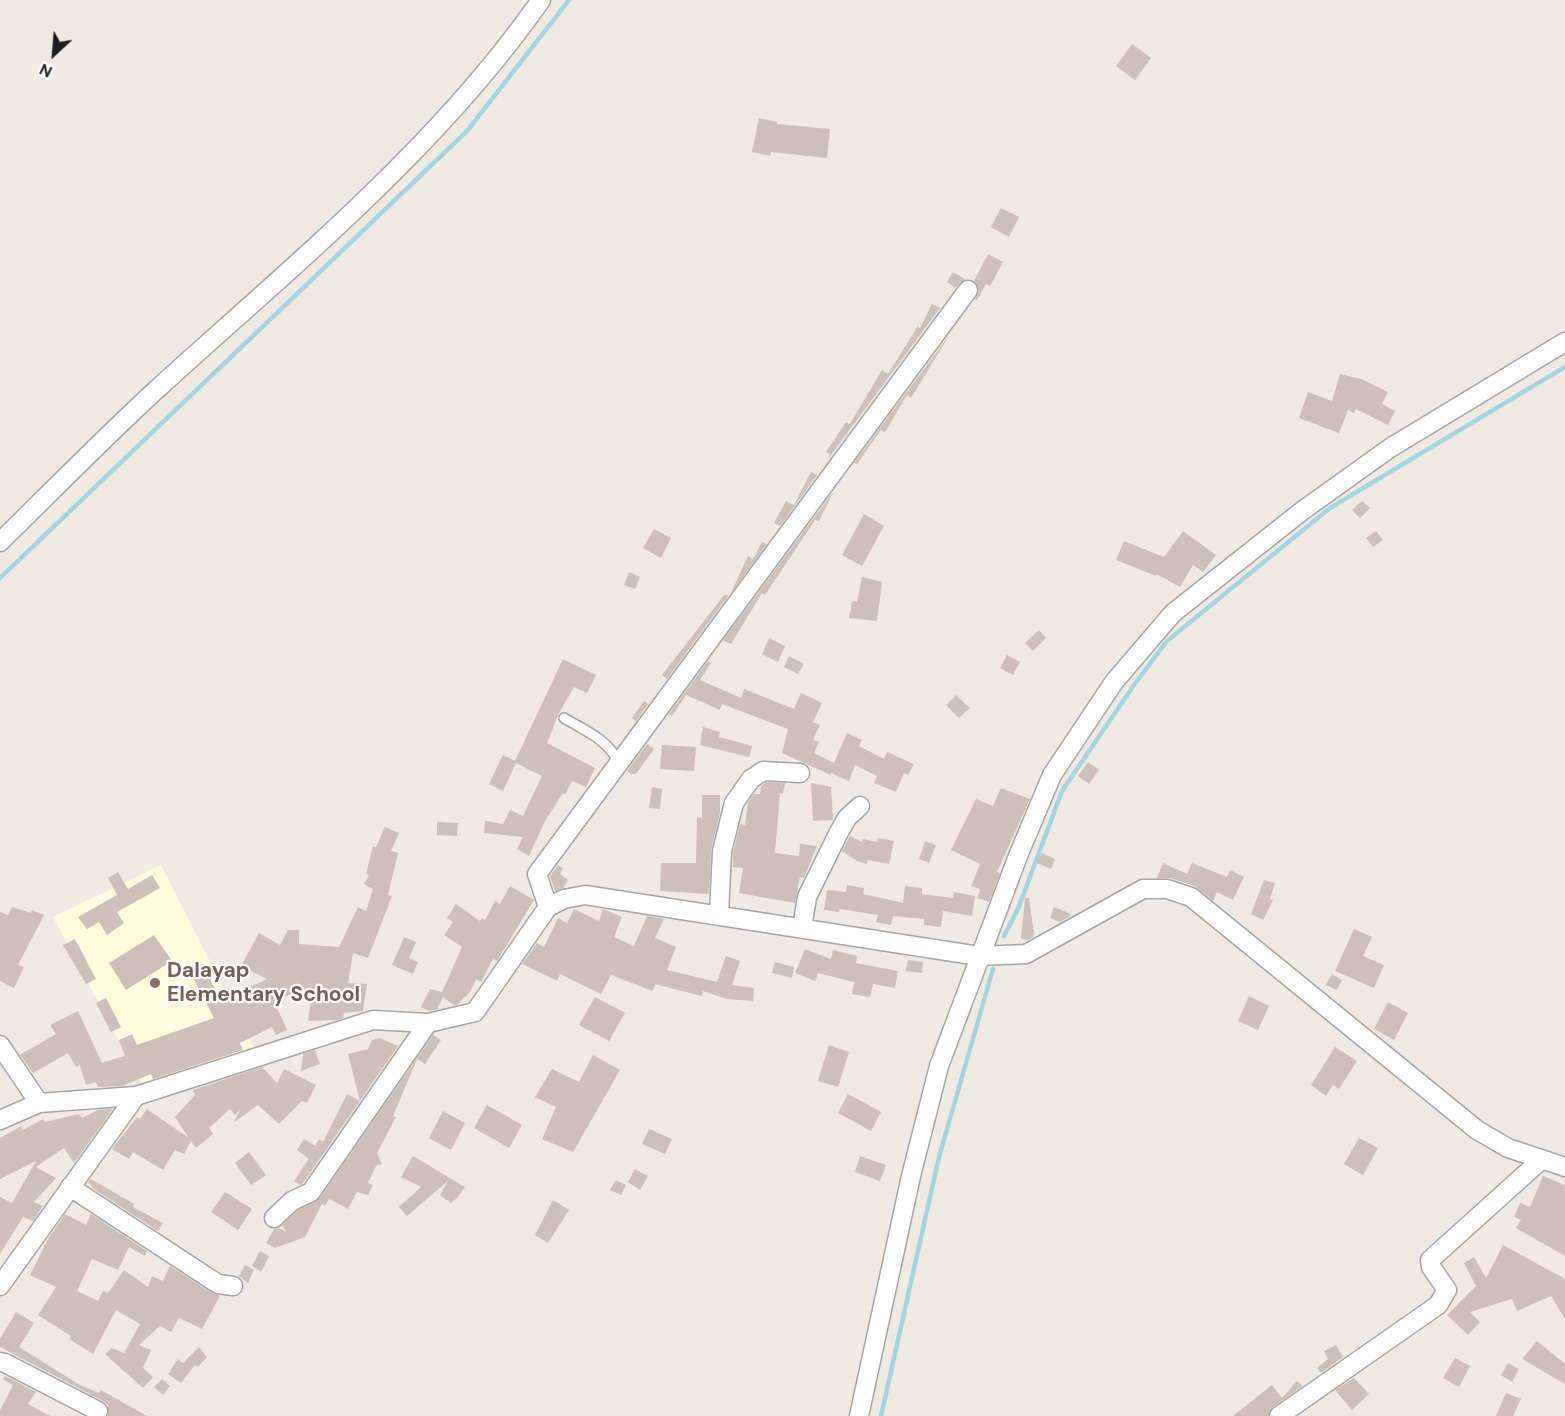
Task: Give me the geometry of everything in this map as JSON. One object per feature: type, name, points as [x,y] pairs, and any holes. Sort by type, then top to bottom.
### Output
[{"type":"street","points":[[0,542],[155,392],[315,247],[440,126],[541,0]]},
{"type":"street","points":[[548,907],[537,874],[968,290]]},
{"type":"street","points":[[859,1416],[911,1176],[939,1066],[1052,775],[1114,682],[1173,613],[1302,511],[1390,448],[1565,342]]},
{"type":"street","points":[[719,914],[722,851],[734,803],[751,779],[763,771],[800,773]]},
{"type":"street","points":[[802,928],[807,897],[847,818],[860,806]]},
{"type":"street","points":[[0,1120],[39,1103],[136,1096],[374,1020],[428,1023],[475,1012],[548,907],[564,899],[585,895],[980,956],[1026,954],[1143,889],[1167,889],[1191,897],[1477,1130],[1508,1148],[1565,1167]]},
{"type":"street","points":[[274,1218],[292,1201],[311,1192],[428,1023]]},
{"type":"street","points":[[0,1046],[39,1103]]},
{"type":"street","points":[[0,1286],[136,1096]]},
{"type":"street","points":[[1279,1416],[1438,1305],[1447,1290],[1431,1267],[1434,1255],[1541,1160]]},
{"type":"street","points":[[70,1187],[218,1284],[233,1286]]},
{"type":"street","points":[[0,1362],[5,1362],[98,1411]]},
{"type":"lane","points":[[564,718],[602,741],[615,753],[618,762]]},
{"type":"shaded area","name":"Dalayap Elementary School","points":[[161,865],[255,1050],[144,1088],[53,917]]},
{"type":"building","points":[[1132,44],[1151,58],[1135,80],[1116,66]]},
{"type":"building","points":[[759,118],[777,122],[777,124],[830,129],[827,158],[771,152],[770,156],[752,152]]},
{"type":"building","points":[[1001,208],[1019,217],[1009,237],[991,227]]},
{"type":"building","points":[[988,254],[1003,262],[990,286],[986,284],[977,300],[975,299],[979,291],[974,281]]},
{"type":"building","points":[[953,272],[965,279],[955,288],[947,282]]},
{"type":"building","points":[[932,304],[940,308],[828,459],[830,454],[826,452],[846,422],[850,424],[882,370],[888,374],[918,326],[920,328]]},
{"type":"building","points":[[950,334],[911,398],[907,395],[885,432],[881,430],[857,464],[854,463]]},
{"type":"building","points":[[1340,374],[1361,379],[1388,392],[1382,404],[1395,411],[1388,425],[1356,409],[1354,413],[1348,410],[1339,433],[1299,418],[1308,392],[1332,401]]},
{"type":"building","points":[[811,472],[817,475],[780,526],[774,523],[786,501],[794,505]]},
{"type":"building","points":[[834,491],[819,521],[815,520],[765,595],[762,593],[731,644],[723,640]]},
{"type":"building","points":[[1362,501],[1370,508],[1360,518],[1352,510]]},
{"type":"building","points":[[864,514],[884,526],[862,566],[842,555]]},
{"type":"building","points":[[654,529],[671,538],[661,558],[643,548]]},
{"type":"building","points":[[1183,531],[1216,555],[1203,572],[1193,565],[1180,587],[1156,574],[1156,576],[1116,560],[1124,541],[1164,557]]},
{"type":"building","points":[[1376,531],[1383,540],[1373,547],[1366,538]]},
{"type":"building","points":[[762,542],[767,544],[731,593],[748,556],[753,559]]},
{"type":"building","points":[[629,572],[640,577],[635,589],[624,585]]},
{"type":"building","points":[[862,577],[882,582],[877,621],[849,618],[852,601],[857,602]]},
{"type":"building","points":[[725,594],[728,596],[667,679],[662,675]]},
{"type":"building","points":[[1039,630],[1046,638],[1033,651],[1025,643]]},
{"type":"building","points":[[769,638],[785,646],[778,662],[762,654]]},
{"type":"building","points":[[1007,655],[1020,662],[1013,675],[1000,668]]},
{"type":"building","points":[[789,656],[804,664],[798,674],[784,667]]},
{"type":"building","points":[[563,659],[596,675],[587,693],[574,687],[558,715],[547,743],[595,768],[586,787],[572,781],[565,795],[563,793],[545,821],[529,856],[517,849],[523,837],[484,833],[485,821],[503,824],[510,810],[523,816],[542,776],[516,763],[503,791],[489,784],[503,755],[515,761]]},
{"type":"building","points":[[708,661],[711,663],[700,680],[741,698],[744,689],[794,709],[801,693],[822,703],[813,722],[820,725],[813,740],[819,742],[814,753],[834,763],[847,733],[862,740],[859,746],[884,759],[887,752],[914,764],[908,775],[904,773],[896,792],[874,783],[877,776],[855,765],[849,781],[782,753],[788,729],[722,704],[720,710],[686,695],[672,716],[669,714]]},
{"type":"building","points":[[956,695],[970,708],[959,718],[946,705]]},
{"type":"building","points":[[644,701],[648,704],[636,721],[632,718]]},
{"type":"building","points":[[703,727],[720,732],[719,737],[752,746],[749,757],[700,745]]},
{"type":"building","points":[[647,744],[654,749],[636,774],[631,774],[627,771]]},
{"type":"building","points":[[662,745],[696,747],[694,771],[660,769]]},
{"type":"building","points":[[1088,762],[1099,770],[1089,784],[1078,776]]},
{"type":"building","points":[[766,782],[785,783],[783,794],[780,793],[775,853],[799,856],[800,844],[817,846],[804,878],[800,877],[795,903],[739,893],[743,868],[733,867],[733,853],[740,824],[745,825],[748,802],[754,794],[760,794],[761,786]]},
{"type":"building","points":[[811,783],[831,787],[833,820],[813,821]]},
{"type":"building","points":[[652,787],[662,789],[660,809],[649,808]]},
{"type":"building","points":[[1001,788],[1030,799],[997,872],[1000,873],[989,902],[978,898],[980,889],[971,886],[980,864],[951,850],[976,799],[993,806]]},
{"type":"building","points":[[702,795],[720,795],[720,813],[711,850],[709,894],[660,891],[661,863],[696,863],[697,817],[702,818]]},
{"type":"building","points":[[437,822],[458,823],[457,836],[437,835]]},
{"type":"building","points":[[385,827],[399,833],[391,851],[398,853],[388,895],[392,896],[368,958],[353,953],[348,983],[367,984],[363,1011],[344,1013],[343,1018],[337,1020],[308,1021],[311,1000],[306,999],[307,988],[274,1001],[287,1030],[276,1035],[272,1027],[240,1043],[243,1050],[153,1079],[151,1074],[122,1086],[98,1087],[96,1082],[86,1085],[80,1065],[76,1067],[68,1053],[33,1073],[20,1055],[56,1034],[50,1025],[78,1011],[102,1063],[125,1056],[119,1040],[132,1034],[137,1045],[214,1018],[189,970],[202,964],[221,1001],[267,979],[241,966],[259,933],[280,945],[288,930],[299,930],[299,944],[339,947],[358,907],[366,911],[373,889],[364,884],[369,875],[366,874],[373,846],[376,847]]},
{"type":"building","points":[[850,836],[862,842],[863,839],[877,842],[878,838],[894,841],[889,864],[868,860],[867,864],[857,861],[842,851]]},
{"type":"building","points":[[925,841],[936,845],[929,863],[919,859]]},
{"type":"building","points":[[1042,853],[1055,859],[1051,869],[1037,863]]},
{"type":"building","points":[[1163,863],[1187,874],[1192,863],[1227,877],[1230,870],[1244,877],[1233,900],[1217,892],[1213,901],[1195,886],[1170,878],[1157,878]]},
{"type":"building","points":[[558,865],[563,868],[560,874],[568,880],[563,888],[555,891],[550,876]]},
{"type":"building","points":[[118,872],[128,889],[152,875],[160,888],[117,912],[124,923],[107,935],[99,922],[87,929],[78,917],[117,895],[108,878]]},
{"type":"building","points":[[1264,880],[1275,883],[1270,899],[1273,900],[1263,920],[1251,914]]},
{"type":"building","points":[[847,885],[864,888],[863,894],[903,903],[905,886],[922,888],[922,894],[953,898],[954,892],[975,896],[972,916],[943,911],[941,927],[924,925],[924,919],[893,916],[891,925],[876,922],[878,915],[840,909],[839,912],[824,910],[827,890],[846,892]]},
{"type":"building","points":[[510,886],[534,900],[497,961],[493,959],[481,982],[476,979],[470,992],[457,1005],[443,997],[437,1009],[429,1011],[421,1007],[430,989],[442,992],[462,947],[444,935],[453,922],[447,918],[456,904],[480,921],[482,918],[485,920],[495,901],[500,904]]},
{"type":"building","points":[[1025,898],[1029,898],[1034,933],[1033,937],[1028,940],[1021,939]]},
{"type":"building","points":[[12,907],[31,913],[32,910],[44,915],[18,965],[24,967],[14,988],[0,981],[0,912],[8,915]]},
{"type":"building","points":[[1054,907],[1071,914],[1060,922],[1050,918]]},
{"type":"building","points":[[574,909],[599,921],[603,909],[622,917],[614,937],[634,946],[647,916],[664,919],[655,938],[676,947],[667,970],[717,982],[726,956],[740,961],[732,985],[754,988],[753,1001],[727,999],[703,991],[702,996],[655,984],[653,991],[611,975],[601,994],[560,974],[557,981],[522,964],[537,943],[544,947],[558,918],[567,923]]},
{"type":"building","points":[[1354,929],[1372,937],[1363,956],[1384,965],[1374,988],[1335,971]]},
{"type":"building","points":[[154,935],[172,961],[126,990],[109,963]]},
{"type":"building","points":[[404,937],[416,942],[409,958],[418,962],[413,974],[392,965]]},
{"type":"building","points":[[75,939],[96,979],[86,984],[63,945]]},
{"type":"building","points":[[805,949],[831,959],[833,950],[857,956],[856,963],[898,971],[895,988],[873,984],[870,997],[852,994],[854,982],[818,973],[815,981],[795,973]]},
{"type":"building","points":[[908,960],[923,962],[922,973],[906,971]]},
{"type":"building","points":[[775,962],[794,967],[792,978],[772,973]]},
{"type":"building","points":[[1332,974],[1342,980],[1337,990],[1326,985]]},
{"type":"building","points":[[1249,996],[1269,1006],[1258,1030],[1238,1021]]},
{"type":"building","points":[[595,997],[625,1013],[609,1041],[579,1025]]},
{"type":"building","points":[[106,998],[121,1027],[111,1032],[96,1003]]},
{"type":"building","points":[[1388,1002],[1408,1013],[1394,1040],[1374,1029]]},
{"type":"building","points":[[433,1035],[441,1040],[425,1064],[417,1059],[393,1116],[396,1117],[377,1153],[382,1164],[376,1166],[368,1183],[373,1185],[368,1195],[357,1192],[348,1209],[329,1199],[325,1206],[322,1204],[305,1237],[275,1248],[266,1243],[274,1229],[279,1228],[286,1232],[282,1226],[298,1210],[320,1198]]},
{"type":"building","points":[[380,1038],[398,1046],[360,1101],[348,1054],[368,1049],[372,1040]]},
{"type":"building","points":[[829,1045],[849,1052],[838,1087],[818,1081]]},
{"type":"building","points":[[1335,1047],[1357,1061],[1339,1089],[1333,1085],[1326,1096],[1311,1085]]},
{"type":"building","points":[[315,1050],[320,1064],[301,1071],[303,1054]]},
{"type":"building","points":[[593,1055],[620,1070],[573,1152],[542,1139],[556,1107],[535,1097],[552,1069],[579,1082]]},
{"type":"building","points":[[262,1067],[277,1083],[284,1069],[316,1085],[307,1103],[302,1101],[279,1124],[258,1105],[234,1122],[240,1110],[235,1115],[230,1109],[209,1128],[213,1134],[196,1148],[191,1141],[184,1154],[175,1150],[163,1170],[133,1152],[129,1159],[112,1149],[137,1117],[140,1119],[147,1109],[189,1138],[175,1117],[195,1095],[193,1090]]},
{"type":"building","points":[[347,1094],[360,1101],[303,1183],[300,1185],[294,1181],[309,1159],[297,1150],[304,1139],[315,1146],[319,1139],[323,1142]]},
{"type":"building","points":[[848,1094],[881,1112],[871,1131],[838,1113]]},
{"type":"building","points":[[487,1105],[522,1125],[509,1148],[474,1128]]},
{"type":"building","points":[[113,1109],[74,1163],[64,1148],[36,1167],[56,1178],[34,1202],[43,1206],[33,1221],[23,1217],[0,1254],[0,1197],[12,1203],[36,1161],[0,1179],[0,1138],[21,1126],[23,1130],[43,1119],[45,1122],[79,1114],[82,1118],[98,1110]]},
{"type":"building","points":[[443,1111],[465,1123],[451,1150],[429,1138]]},
{"type":"building","points":[[649,1129],[672,1139],[665,1154],[642,1144]]},
{"type":"building","points":[[1359,1138],[1378,1148],[1363,1175],[1344,1164]]},
{"type":"building","points":[[249,1152],[266,1175],[251,1185],[235,1163]]},
{"type":"building","points":[[413,1156],[465,1187],[457,1198],[451,1203],[440,1195],[448,1181],[407,1216],[399,1207],[421,1187],[401,1177]]},
{"type":"building","points":[[860,1156],[886,1165],[880,1181],[855,1172]]},
{"type":"building","points":[[635,1169],[648,1176],[640,1190],[628,1182]]},
{"type":"building","points":[[1543,1176],[1565,1185],[1565,1256],[1516,1228],[1521,1220],[1514,1217],[1520,1203],[1530,1207]]},
{"type":"building","points":[[91,1179],[134,1204],[133,1207],[163,1223],[158,1231],[94,1189],[88,1182]]},
{"type":"building","points":[[616,1180],[626,1185],[621,1195],[610,1190]]},
{"type":"building","points":[[225,1192],[252,1209],[238,1230],[211,1212]]},
{"type":"building","points":[[553,1200],[569,1210],[548,1243],[535,1235]]},
{"type":"building","points":[[65,1214],[86,1225],[91,1214],[147,1251],[145,1256],[129,1247],[118,1270],[92,1259],[77,1291],[98,1301],[103,1291],[108,1293],[124,1270],[148,1287],[152,1276],[163,1281],[170,1266],[220,1296],[202,1329],[179,1318],[171,1332],[160,1326],[139,1345],[151,1350],[143,1368],[153,1377],[143,1388],[105,1354],[112,1348],[124,1353],[140,1324],[116,1310],[93,1354],[69,1339],[71,1336],[38,1315],[56,1287],[30,1275],[48,1239]]},
{"type":"building","points":[[1503,1245],[1565,1279],[1565,1319],[1551,1296],[1517,1311],[1512,1299],[1470,1312],[1480,1322],[1468,1335],[1447,1315],[1476,1286],[1464,1263],[1474,1257],[1486,1278]]},
{"type":"building","points":[[260,1251],[269,1256],[261,1272],[252,1266]]},
{"type":"building","points":[[245,1265],[254,1270],[248,1283],[239,1276]]},
{"type":"building","points":[[16,1312],[34,1323],[19,1347],[80,1385],[99,1393],[101,1390],[147,1416],[108,1416],[108,1405],[103,1401],[0,1347],[0,1339]]},
{"type":"building","points":[[1537,1341],[1565,1364],[1565,1384],[1522,1359]]},
{"type":"building","points":[[1336,1345],[1343,1357],[1321,1373],[1317,1368],[1328,1359],[1324,1351]]},
{"type":"building","points":[[199,1347],[207,1357],[198,1367],[195,1365],[181,1383],[168,1374],[178,1359],[183,1363]]},
{"type":"building","points":[[1455,1358],[1470,1366],[1459,1387],[1443,1378]]},
{"type":"building","points":[[1508,1363],[1519,1369],[1512,1382],[1501,1375]]},
{"type":"building","points":[[5,1376],[36,1392],[28,1404],[50,1416],[0,1416],[0,1410],[13,1385],[3,1379]]},
{"type":"building","points":[[1354,1378],[1369,1394],[1352,1410],[1335,1390]]},
{"type":"building","points":[[162,1379],[170,1386],[163,1395],[154,1387]]},
{"type":"building","points":[[1297,1381],[1303,1386],[1273,1407],[1268,1416],[1233,1416],[1272,1385],[1282,1398]]},
{"type":"building","points":[[1506,1393],[1521,1399],[1513,1416],[1496,1416]]},
{"type":"waterway","points":[[0,578],[467,131],[569,0]]},
{"type":"waterway","points":[[1004,936],[1018,909],[1062,791],[1134,685],[1167,641],[1330,508],[1565,367]]},
{"type":"waterway","points":[[881,1416],[939,1157],[993,969]]},
{"type":"place","name":"Dalayap Elementary School","points":[[155,983]]}]
